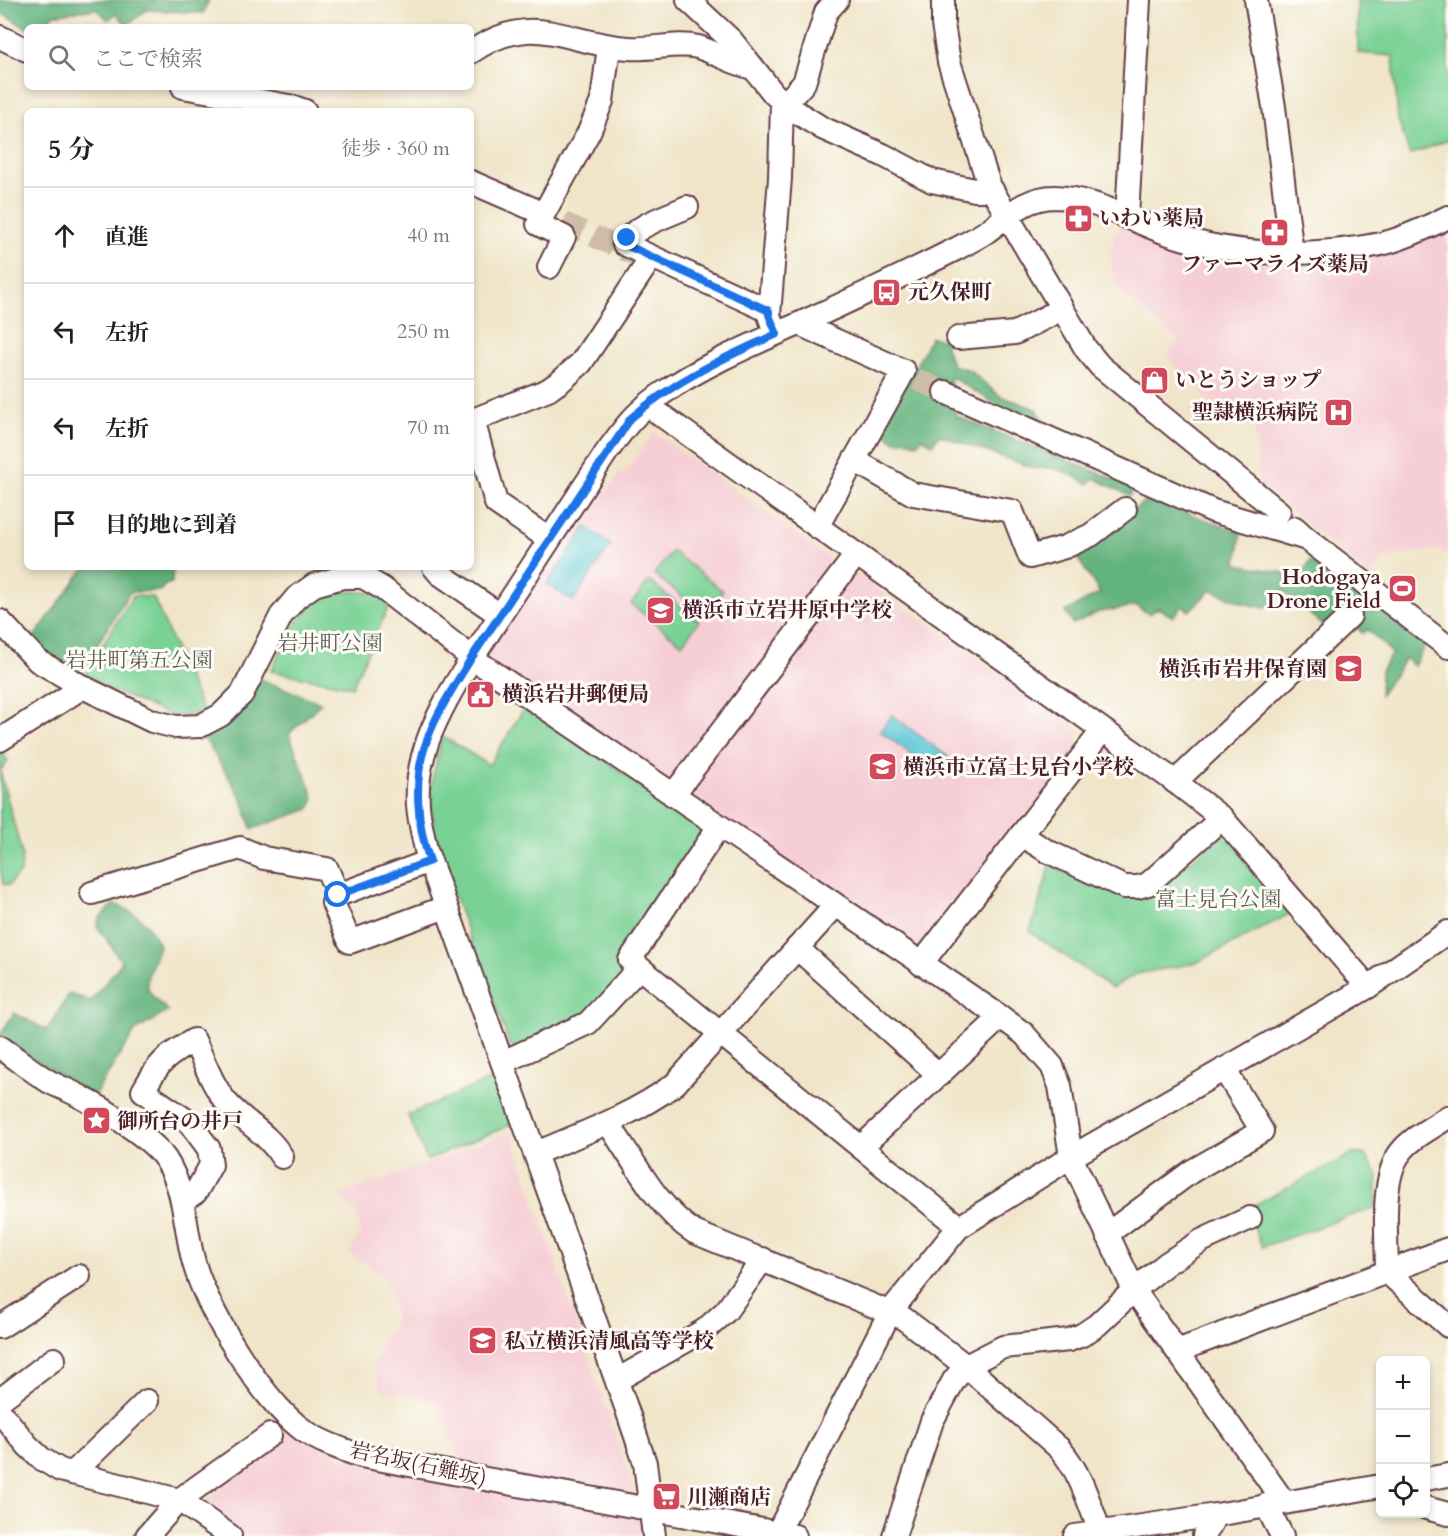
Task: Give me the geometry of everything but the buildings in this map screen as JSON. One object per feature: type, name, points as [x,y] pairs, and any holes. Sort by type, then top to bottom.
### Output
[{"type":"street","points":[[688,0],[732,41],[784,103],[822,128],[884,155],[932,181],[975,190],[992,190]]},
{"type":"street","points":[[777,334],[769,311],[784,103],[804,82],[826,12],[837,0]]},
{"type":"street","points":[[944,0],[943,24],[949,62],[992,190],[1086,349],[1100,366],[1277,510],[1307,539],[1448,646]]},
{"type":"street","points":[[1127,217],[1139,0]]},
{"type":"street","points":[[1256,0],[1274,106],[1292,254]]},
{"type":"street","points":[[474,50],[489,40],[519,30],[551,31],[609,46],[651,49],[672,46],[697,47],[737,65],[753,68]]},
{"type":"street","points":[[0,36],[24,48]]},
{"type":"street","points":[[549,267],[564,237],[538,224],[590,132],[602,101],[609,46]]},
{"type":"street","points":[[200,90],[297,108]]},
{"type":"street","points":[[474,183],[533,209]]},
{"type":"street","points":[[654,1536],[645,1463],[426,850],[418,804],[420,769],[425,744],[441,709],[472,657],[631,418],[693,374],[885,285],[967,243],[1017,207],[1038,198],[1076,199],[1159,231],[1199,243],[1256,253],[1292,254],[1349,249],[1390,242],[1448,217]]},
{"type":"street","points":[[687,207],[637,230],[627,238],[624,244],[769,311]]},
{"type":"street","points":[[474,420],[548,390],[581,363],[651,258]]},
{"type":"street","points":[[958,338],[1016,333],[1062,309]]},
{"type":"street","points":[[799,324],[904,371],[817,527]]},
{"type":"street","points":[[945,392],[1148,486],[1214,511],[1307,539]]},
{"type":"street","points":[[647,405],[1175,782],[1222,818],[1368,987]]},
{"type":"street","points":[[474,424],[496,503],[549,539]]},
{"type":"street","points":[[854,460],[913,494],[1012,511],[1030,557],[1065,547],[1091,535],[1125,509]]},
{"type":"street","points":[[673,795],[856,555]]},
{"type":"street","points":[[437,570],[500,615]]},
{"type":"street","points":[[0,621],[38,661],[82,687],[152,721],[176,727],[200,726],[221,715],[242,694],[281,616],[311,576],[363,577],[382,588],[472,657],[1001,1017],[1024,1034],[1052,1066],[1060,1086],[1071,1157],[1134,1290],[1177,1351],[1275,1504],[1282,1536]]},
{"type":"street","points":[[1175,782],[1350,616]]},
{"type":"street","points":[[0,740],[82,687]]},
{"type":"street","points":[[921,964],[1102,730]]},
{"type":"street","points":[[1021,835],[1124,888],[1138,888],[1148,884],[1222,818]]},
{"type":"street","points":[[719,826],[630,960],[959,1227]]},
{"type":"street","points":[[92,893],[240,848],[264,858],[327,869],[338,895]]},
{"type":"street","points":[[430,861],[338,895],[333,903],[350,942],[446,907]]},
{"type":"street","points":[[536,1153],[651,1102],[675,1084],[835,906]]},
{"type":"street","points":[[787,1534],[890,1312],[959,1227],[1071,1157],[1368,987],[1448,932]]},
{"type":"street","points":[[797,948],[939,1075]]},
{"type":"street","points":[[503,1062],[588,1023],[639,968]]},
{"type":"street","points":[[861,1147],[1001,1017]]},
{"type":"street","points":[[183,1201],[196,1192],[211,1165],[210,1149],[189,1122],[143,1091],[167,1056],[194,1040],[222,1097],[229,1106],[269,1138],[282,1157]]},
{"type":"street","name":"岩名坂(石難坂)","points":[[0,1047],[49,1081],[84,1098],[140,1134],[159,1152],[171,1170],[183,1201],[197,1274],[283,1426],[304,1431],[329,1444],[361,1456],[787,1534]]},
{"type":"street","points":[[1107,1234],[1192,1172],[1262,1131],[1224,1069]]},
{"type":"street","points":[[1448,1117],[1414,1140],[1400,1153],[1391,1169],[1387,1186],[1387,1272],[1448,1326]]},
{"type":"street","points":[[608,1123],[664,1206],[679,1222],[694,1232],[903,1318],[966,1366],[1072,1462],[1100,1532]]},
{"type":"street","points":[[894,1536],[932,1421],[954,1380],[966,1366],[1003,1347],[1069,1340],[1082,1335],[1097,1325],[1166,1264],[1202,1241],[1250,1218]]},
{"type":"street","points":[[1177,1351],[1448,1249]]},
{"type":"street","points":[[617,1380],[705,1330],[726,1311],[763,1259]]},
{"type":"street","points":[[0,1327],[79,1276]]},
{"type":"street","points":[[0,1400],[54,1359]]},
{"type":"street","points":[[73,1473],[147,1401]]},
{"type":"street","points":[[147,1536],[179,1500],[283,1426]]},
{"type":"street","points":[[4,1428],[42,1459],[60,1470],[179,1500],[230,1536]]},
{"type":"street","points":[[1430,1478],[1448,1475]]},
{"type":"street","points":[[1075,1536],[1376,1489]]},
{"type":"street","points":[[1430,1509],[1448,1514]]},
{"type":"street","points":[[1204,1536],[1216,1515]]},
{"type":"shaded area","name":"聖隷横浜病院","points":[[1121,224],[1254,262],[1285,264],[1340,262],[1383,255],[1448,228],[1448,556],[1436,549],[1384,558],[1370,577],[1260,484],[1254,426],[1205,398],[1196,384],[1189,385],[1168,355],[1178,340],[1121,292],[1113,277],[1111,262],[1112,245]]},
{"type":"shaded area","name":"横浜市立岩井原中学校","points":[[654,432],[833,561],[838,568],[669,782],[489,663],[488,652],[590,496],[600,501],[620,472],[624,474]]},
{"type":"shaded area","name":"横浜市立富士見台小学校","points":[[851,570],[1075,728],[1078,749],[923,949],[914,950],[687,796],[687,786]]},
{"type":"shaded area","name":"私立横浜清風高等学校","points":[[511,1132],[643,1516],[644,1536],[240,1536],[225,1526],[205,1501],[288,1433],[345,1459],[468,1480],[437,1402],[381,1390],[373,1363],[395,1319],[386,1278],[349,1253],[360,1234],[356,1213],[340,1195]]},
{"type":"green space","points":[[0,0],[209,0],[203,13],[147,10],[128,24],[116,14],[108,20],[97,9],[51,15],[50,24],[24,24],[24,26],[0,12]]},
{"type":"green space","points":[[1357,0],[1448,0],[1448,140],[1410,155],[1398,120],[1393,56],[1358,53]]},
{"type":"green space","points":[[931,337],[944,340],[952,365],[969,370],[1000,396],[1036,409],[1046,422],[1083,440],[1083,446],[1017,417],[950,376],[956,416],[1134,487],[1130,496],[1094,478],[1088,484],[1063,472],[1050,468],[1036,469],[939,435],[933,444],[922,438],[917,444],[911,441],[894,441],[882,430]]},
{"type":"green space","points":[[1147,499],[1241,532],[1237,564],[1300,576],[1314,556],[1426,643],[1414,666],[1406,658],[1380,695],[1381,671],[1392,653],[1368,630],[1362,633],[1344,614],[1326,628],[1283,591],[1265,608],[1243,603],[1211,590],[1189,611],[1182,606],[1173,617],[1158,608],[1149,614],[1136,606],[1099,612],[1073,624],[1065,612],[1100,593],[1073,551],[1098,539]]},
{"type":"green space","points":[[672,551],[723,591],[705,614],[654,574]]},
{"type":"green space","points":[[83,570],[173,570],[172,583],[165,585],[160,591],[130,592],[78,675],[47,657],[31,641]]},
{"type":"green space","points":[[649,581],[699,621],[682,644],[631,604]]},
{"type":"green space","name":"岩井町公園","points":[[326,590],[375,593],[390,604],[352,687],[271,671],[291,629]]},
{"type":"green space","name":"岩井町第五公園","points":[[133,596],[153,597],[203,712],[182,716],[170,715],[82,678]]},
{"type":"green space","points":[[260,679],[321,703],[289,734],[314,797],[310,809],[252,829],[241,797],[201,733]]},
{"type":"green space","points":[[527,704],[704,831],[615,961],[623,978],[585,1017],[517,1049],[510,1045],[444,869],[434,828],[431,786],[442,736],[489,765]]},
{"type":"green space","points":[[0,749],[8,761],[0,771]]},
{"type":"green space","points":[[0,771],[22,854],[21,871],[9,885],[3,884],[0,867]]},
{"type":"green space","name":"富士見台公園","points":[[1225,832],[1293,912],[1196,963],[1136,974],[1112,988],[1030,932],[1050,866],[1129,897],[1153,893]]},
{"type":"green space","points":[[114,904],[142,920],[156,938],[159,946],[148,975],[148,989],[169,1011],[135,1031],[94,1096],[0,1038],[0,1035],[14,1013],[47,1030],[69,994],[91,1001],[122,962],[97,926],[99,919]]},
{"type":"green space","points":[[496,1077],[515,1123],[427,1160],[408,1115]]},
{"type":"green space","points":[[1352,1154],[1364,1154],[1378,1175],[1376,1207],[1262,1247],[1247,1209]]},
{"type":"water","points":[[586,527],[611,545],[573,601],[547,584]]},
{"type":"water","points":[[892,715],[948,757],[936,773],[880,731]]},
{"type":"tunnel","points":[[533,209],[640,257]]},
{"type":"tunnel","points":[[886,366],[945,392]]},
{"type":"place","name":"いわい薬局","points":[[1078,218]]},
{"type":"place","name":"ファーマライズ薬局","points":[[1275,233]]},
{"type":"place","name":"元久保町","points":[[887,292]]},
{"type":"place","name":"いとうショップ","points":[[1154,380]]},
{"type":"place","name":"聖隷横浜病院","points":[[1339,412]]},
{"type":"place","name":"Hodogaya Drone Field","points":[[1402,589]]},
{"type":"place","name":"横浜市立岩井原中学校","points":[[661,610]]},
{"type":"place","name":"横浜市岩井保育園","points":[[1348,669]]},
{"type":"place","name":"横浜岩井郵便局","points":[[481,694]]},
{"type":"place","name":"横浜市立富士見台小学校","points":[[882,767]]},
{"type":"place","name":"御所台の井戸","points":[[96,1121]]},
{"type":"place","name":"私立横浜清風高等学校","points":[[483,1341]]},
{"type":"place","name":"川瀬商店","points":[[666,1497]]},
{"type":"route","points":[[338,895],[430,861],[418,804],[420,769],[425,744],[434,724],[472,657],[631,418],[660,395],[693,374],[777,334],[769,311],[651,258],[624,244],[627,238]]}]
